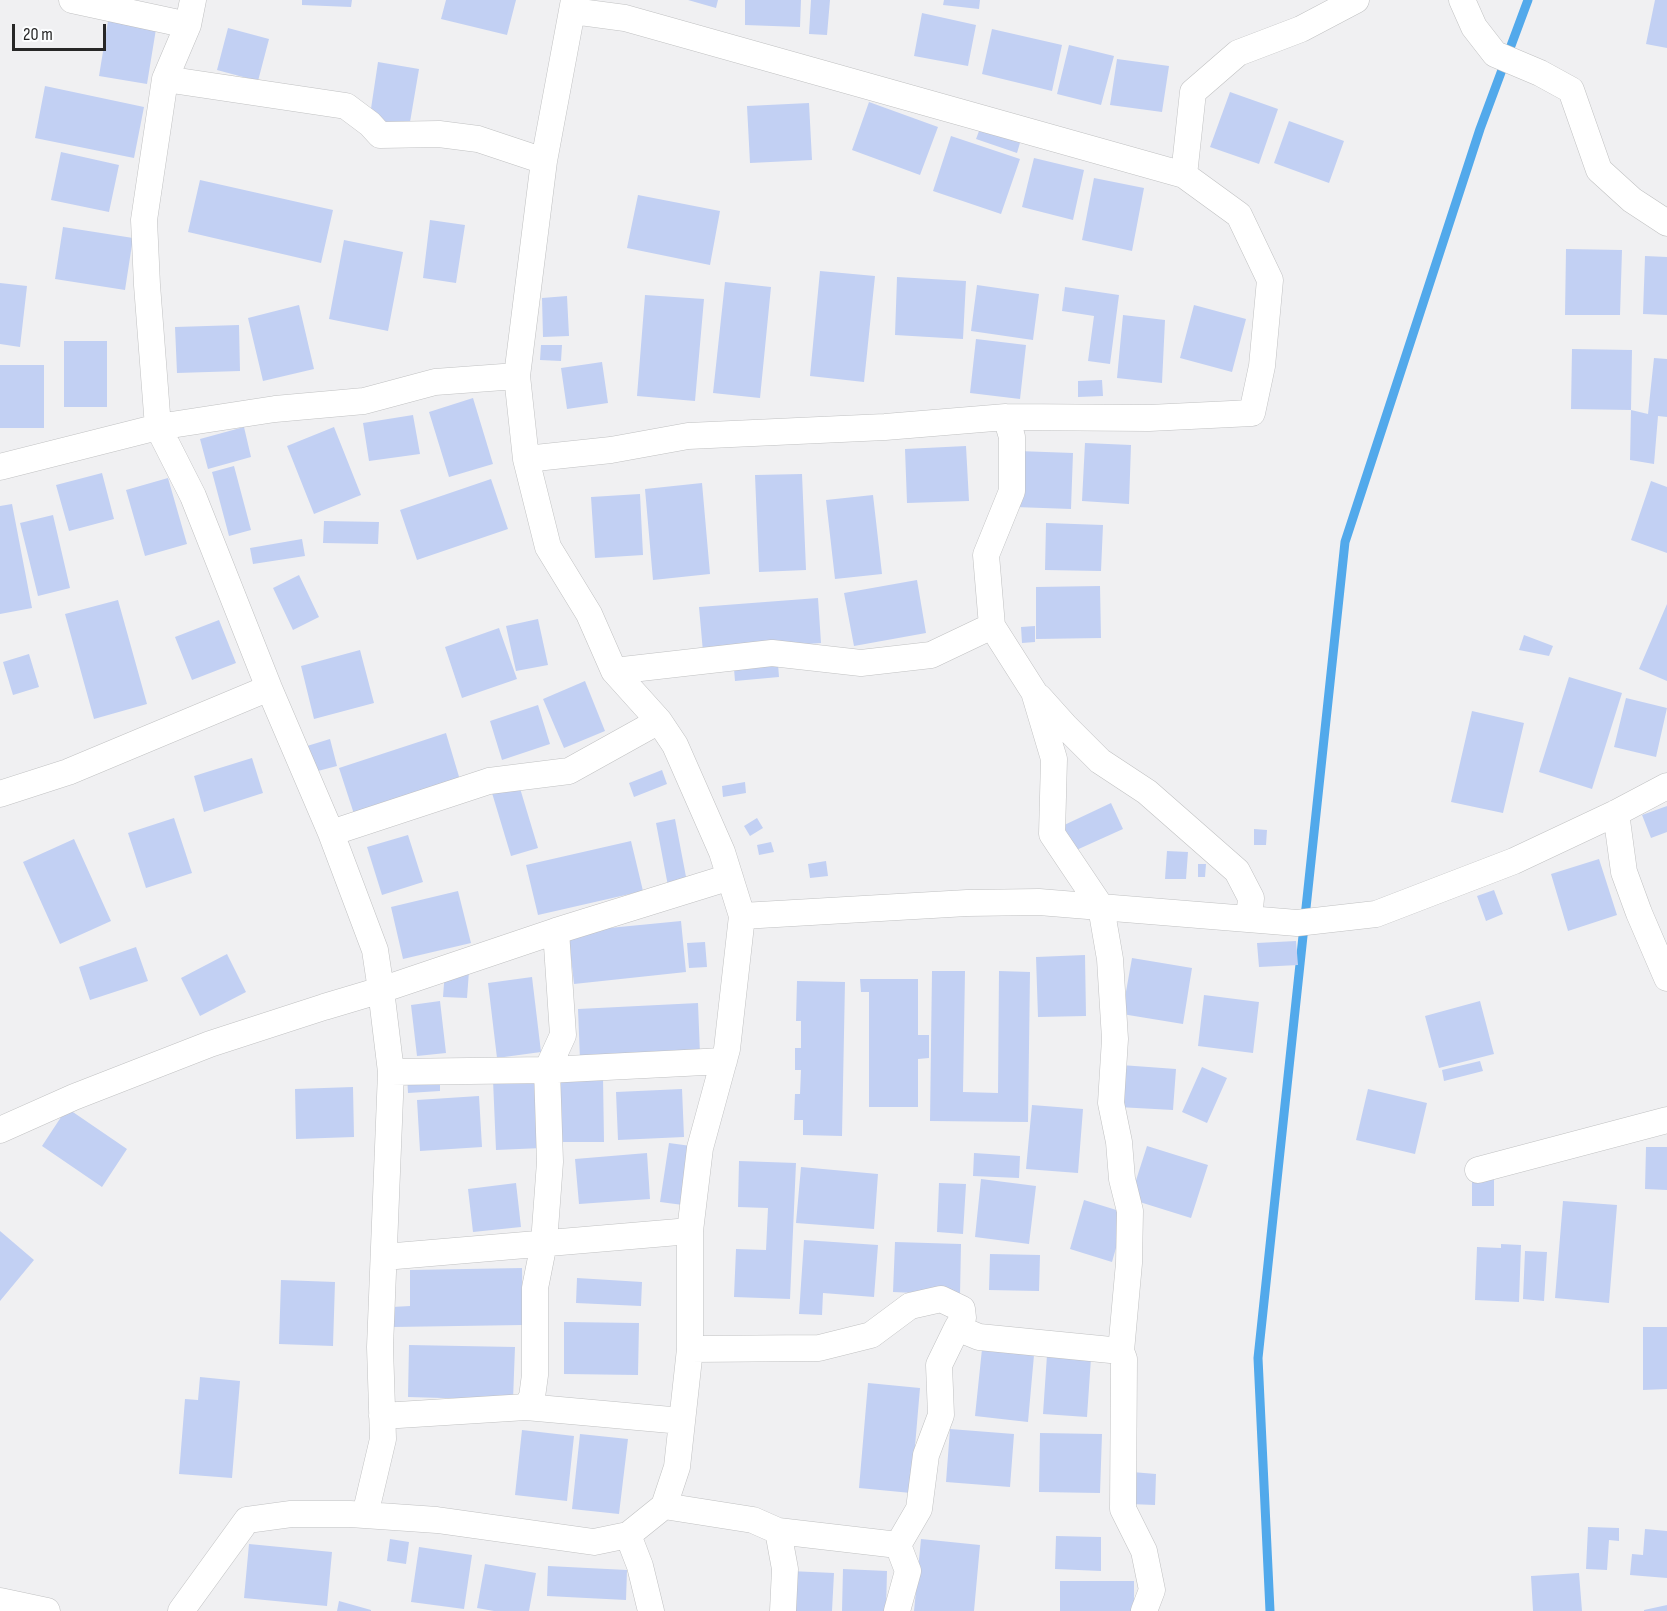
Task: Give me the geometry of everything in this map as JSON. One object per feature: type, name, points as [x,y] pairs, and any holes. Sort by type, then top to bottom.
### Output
[{"type":"street","points":[[72,0],[191,12],[165,79],[144,220],[158,427],[193,496],[269,688],[331,833],[375,951],[392,1072],[380,1347],[383,1439],[365,1515]]},
{"type":"street","points":[[1184,175],[1193,92],[1238,53],[1301,29],[1356,0]]},
{"type":"street","points":[[1462,0],[1474,27],[1495,54],[1540,73],[1571,90],[1599,170],[1632,200],[1667,223]]},
{"type":"street","points":[[180,1611],[246,1520],[291,1514],[365,1515],[437,1520],[594,1542],[628,1535],[664,1506],[677,1467],[690,1349],[690,1231],[700,1148],[727,1049],[742,916],[722,852],[675,745],[659,721],[614,671],[589,614],[548,546],[526,459],[517,376],[544,161],[573,6],[626,18],[1184,175],[1239,215],[1270,280],[1262,366],[1252,412],[1149,418],[1006,417],[885,427],[688,436],[611,450],[526,459]]},
{"type":"street","points":[[165,79],[345,106],[370,124],[380,135],[439,134],[478,139],[544,161]]},
{"type":"street","points":[[0,467],[158,427],[275,408],[364,401],[435,382],[517,376]]},
{"type":"street","points":[[1006,417],[1012,437],[1012,491],[986,555],[992,626],[1034,692],[1100,762],[1147,792],[1238,871],[1251,898],[1249,919]]},
{"type":"street","points":[[614,671],[772,653],[861,663],[932,655],[992,626]]},
{"type":"street","points":[[0,794],[68,772],[269,688]]},
{"type":"street","points":[[1034,692],[1054,759],[1052,834],[1101,907],[1110,959],[1115,1039],[1111,1103],[1119,1142],[1122,1179],[1130,1211],[1129,1263],[1121,1351],[1124,1359],[1123,1509],[1144,1551],[1152,1590],[1144,1611]]},
{"type":"street","points":[[331,833],[489,781],[569,771],[659,721]]},
{"type":"street","points":[[742,916],[967,903],[1039,902],[1297,923],[1376,914],[1514,861],[1667,786]]},
{"type":"street","points":[[1616,813],[1624,872],[1667,978]]},
{"type":"street","points":[[0,1130],[74,1097],[210,1044],[730,877]]},
{"type":"street","points":[[526,1407],[532,1397],[535,1375],[535,1288],[544,1244],[550,1161],[547,1070],[563,1035],[556,931]]},
{"type":"street","points":[[392,1072],[547,1070],[724,1060]]},
{"type":"street","points":[[1478,1170],[1667,1120]]},
{"type":"street","points":[[384,1257],[690,1231]]},
{"type":"street","points":[[690,1349],[819,1348],[871,1335],[910,1306],[941,1299],[962,1309],[963,1318],[939,1365],[941,1415],[926,1455],[919,1509],[898,1545]]},
{"type":"street","points":[[957,1329],[979,1337],[1121,1351]]},
{"type":"street","points":[[382,1416],[526,1407],[682,1421]]},
{"type":"street","points":[[664,1506],[753,1520],[778,1531],[898,1545]]},
{"type":"street","points":[[778,1531],[785,1569],[783,1611]]},
{"type":"street","points":[[628,1535],[640,1566],[650,1610]]},
{"type":"street","points":[[897,1611],[908,1571],[898,1545]]},
{"type":"street","points":[[0,1600],[47,1611]]},
{"type":"building","points":[[302,0],[352,0],[351,7],[302,5]]},
{"type":"building","points":[[446,0],[516,0],[507,35],[441,19]]},
{"type":"building","points":[[688,0],[718,0],[716,8]]},
{"type":"building","points":[[745,0],[801,0],[800,27],[745,25]]},
{"type":"building","points":[[811,0],[830,0],[827,35],[809,34]]},
{"type":"building","points":[[944,0],[980,0],[979,9],[943,5]]},
{"type":"building","points":[[1655,0],[1667,0],[1667,48],[1646,44]]},
{"type":"building","points":[[922,13],[976,25],[968,66],[914,56]]},
{"type":"building","points":[[108,21],[156,29],[147,84],[99,76]]},
{"type":"building","points":[[228,28],[269,39],[258,81],[217,70]]},
{"type":"building","points":[[992,29],[1062,45],[1052,91],[982,74]]},
{"type":"building","points":[[1069,45],[1114,56],[1101,105],[1057,94]]},
{"type":"building","points":[[1117,59],[1169,66],[1162,112],[1110,105]]},
{"type":"building","points":[[378,62],[419,69],[409,128],[369,122]]},
{"type":"building","points":[[45,86],[144,107],[134,158],[35,138]]},
{"type":"building","points":[[1230,92],[1278,109],[1259,164],[1210,147]]},
{"type":"building","points":[[869,102],[938,127],[920,175],[852,150]]},
{"type":"building","points":[[809,103],[812,160],[750,163],[747,106]]},
{"type":"building","points":[[1289,121],[1344,141],[1329,183],[1274,163]]},
{"type":"building","points":[[982,123],[1022,136],[1017,153],[976,139]]},
{"type":"building","points":[[951,136],[1020,159],[1001,214],[933,191]]},
{"type":"building","points":[[61,152],[119,165],[109,212],[51,200]]},
{"type":"building","points":[[1034,158],[1084,170],[1073,220],[1022,207]]},
{"type":"building","points":[[1094,178],[1144,188],[1132,251],[1082,240]]},
{"type":"building","points":[[200,180],[333,210],[321,263],[188,232]]},
{"type":"building","points":[[638,195],[720,211],[710,265],[627,248]]},
{"type":"building","points":[[430,220],[465,225],[456,283],[423,278]]},
{"type":"building","points":[[63,227],[133,238],[125,290],[55,279]]},
{"type":"building","points":[[344,240],[403,252],[388,331],[329,319]]},
{"type":"building","points":[[1566,249],[1622,250],[1620,315],[1565,315]]},
{"type":"building","points":[[1645,256],[1667,257],[1667,315],[1643,314]]},
{"type":"building","points":[[820,271],[875,276],[864,382],[810,376]]},
{"type":"building","points":[[897,277],[966,281],[963,339],[895,335]]},
{"type":"building","points":[[725,282],[771,287],[760,398],[713,393]]},
{"type":"building","points":[[0,283],[27,286],[20,347],[0,344]]},
{"type":"building","points":[[977,285],[1039,294],[1033,340],[971,331]]},
{"type":"building","points":[[1065,287],[1119,295],[1110,364],[1088,361],[1094,316],[1062,311]]},
{"type":"building","points":[[645,295],[704,299],[695,401],[637,396]]},
{"type":"building","points":[[567,296],[569,336],[543,337],[542,298]]},
{"type":"building","points":[[299,305],[314,369],[263,381],[248,318]]},
{"type":"building","points":[[1194,305],[1246,319],[1232,372],[1180,358]]},
{"type":"building","points":[[1123,315],[1165,320],[1162,383],[1117,378]]},
{"type":"building","points":[[239,325],[240,371],[177,373],[175,327]]},
{"type":"building","points":[[976,339],[1026,345],[1020,399],[970,393]]},
{"type":"building","points":[[64,341],[107,341],[107,407],[64,407]]},
{"type":"building","points":[[541,345],[562,345],[561,361],[540,360]]},
{"type":"building","points":[[1572,349],[1632,350],[1631,410],[1571,409]]},
{"type":"building","points":[[1654,358],[1667,359],[1667,417],[1658,416],[1654,464],[1630,460],[1631,410],[1648,414]]},
{"type":"building","points":[[602,362],[608,403],[567,409],[561,368]]},
{"type":"building","points":[[0,365],[44,365],[44,428],[0,428]]},
{"type":"building","points":[[1102,380],[1103,396],[1078,397],[1078,381]]},
{"type":"building","points":[[473,398],[493,464],[449,477],[429,412]]},
{"type":"building","points":[[413,415],[420,454],[369,461],[363,423]]},
{"type":"building","points":[[244,427],[251,457],[208,469],[200,439]]},
{"type":"building","points":[[334,427],[361,495],[314,514],[287,446]]},
{"type":"building","points":[[1085,443],[1131,445],[1129,504],[1082,501]]},
{"type":"building","points":[[966,446],[969,501],[907,503],[905,449]]},
{"type":"building","points":[[1018,451],[1073,453],[1071,509],[1015,507]]},
{"type":"building","points":[[234,466],[251,530],[229,536],[212,472]]},
{"type":"building","points":[[102,473],[114,519],[69,531],[56,485]]},
{"type":"building","points":[[802,474],[806,570],[759,572],[755,475]]},
{"type":"building","points":[[168,478],[187,544],[145,556],[126,490]]},
{"type":"building","points":[[491,479],[508,529],[417,560],[400,510]]},
{"type":"building","points":[[1651,481],[1667,487],[1667,553],[1631,540]]},
{"type":"building","points":[[702,483],[710,574],[653,580],[645,489]]},
{"type":"building","points":[[640,494],[643,555],[595,558],[591,497]]},
{"type":"building","points":[[873,495],[882,574],[835,579],[826,500]]},
{"type":"building","points":[[12,504],[32,608],[0,614],[0,506]]},
{"type":"building","points":[[53,515],[70,588],[38,596],[20,523]]},
{"type":"building","points":[[324,521],[379,522],[378,544],[323,543]]},
{"type":"building","points":[[1046,523],[1103,525],[1101,571],[1045,570]]},
{"type":"building","points":[[302,539],[305,556],[253,564],[250,548]]},
{"type":"building","points":[[299,575],[319,617],[293,630],[273,588]]},
{"type":"building","points":[[917,580],[926,633],[854,646],[844,593]]},
{"type":"building","points":[[1100,586],[1101,638],[1036,639],[1036,587]]},
{"type":"building","points":[[818,598],[821,643],[703,652],[699,607]]},
{"type":"building","points":[[118,600],[147,704],[94,719],[65,614]]},
{"type":"building","points":[[1667,604],[1667,681],[1639,669]]},
{"type":"building","points":[[538,619],[548,665],[516,671],[506,626]]},
{"type":"building","points":[[219,620],[236,663],[192,680],[175,637]]},
{"type":"building","points":[[1035,626],[1035,642],[1022,643],[1021,627]]},
{"type":"building","points":[[499,628],[517,679],[462,698],[445,647]]},
{"type":"building","points":[[1524,635],[1553,646],[1549,656],[1519,650]]},
{"type":"building","points":[[360,650],[374,703],[314,719],[301,666]]},
{"type":"building","points":[[29,654],[39,687],[13,695],[3,662]]},
{"type":"building","points":[[778,664],[779,677],[735,681],[734,669]]},
{"type":"building","points":[[1569,677],[1622,693],[1592,789],[1539,772]]},
{"type":"building","points":[[585,681],[605,731],[564,748],[543,699]]},
{"type":"building","points":[[1626,698],[1667,708],[1656,757],[1614,747]]},
{"type":"building","points":[[538,705],[550,744],[502,760],[490,721]]},
{"type":"building","points":[[1472,711],[1524,723],[1503,813],[1451,802]]},
{"type":"building","points":[[446,733],[460,780],[354,814],[339,768]]},
{"type":"building","points":[[330,739],[337,766],[314,772],[307,746]]},
{"type":"building","points":[[252,758],[263,793],[204,812],[194,776]]},
{"type":"building","points":[[662,770],[667,784],[634,797],[629,783]]},
{"type":"building","points":[[745,782],[746,793],[723,797],[722,786]]},
{"type":"building","points":[[519,785],[538,848],[511,856],[492,793]]},
{"type":"building","points":[[1111,803],[1123,829],[1072,852],[1060,827]]},
{"type":"building","points":[[1667,806],[1667,832],[1651,838],[1642,815]]},
{"type":"building","points":[[174,818],[192,873],[146,888],[128,833]]},
{"type":"building","points":[[757,818],[763,828],[750,836],[744,826]]},
{"type":"building","points":[[675,819],[687,882],[668,886],[656,823]]},
{"type":"building","points":[[1254,829],[1267,830],[1266,845],[1254,845]]},
{"type":"building","points":[[408,835],[423,882],[382,895],[367,847]]},
{"type":"building","points":[[74,839],[111,921],[60,944],[23,862]]},
{"type":"building","points":[[631,841],[643,891],[538,915],[526,865]]},
{"type":"building","points":[[771,842],[774,852],[759,855],[757,845]]},
{"type":"building","points":[[1167,851],[1188,852],[1186,879],[1165,879]]},
{"type":"building","points":[[1599,859],[1617,915],[1568,931],[1551,874]]},
{"type":"building","points":[[826,861],[828,876],[810,878],[808,864]]},
{"type":"building","points":[[1198,864],[1206,864],[1205,877],[1198,877]]},
{"type":"building","points":[[1494,890],[1503,914],[1486,921],[1477,896]]},
{"type":"building","points":[[458,891],[471,943],[403,959],[391,907]]},
{"type":"building","points":[[681,921],[686,972],[574,984],[568,932]]},
{"type":"building","points":[[1296,941],[1298,965],[1259,967],[1257,943]]},
{"type":"building","points":[[705,942],[707,967],[689,968],[687,943]]},
{"type":"building","points":[[136,947],[148,981],[90,1000],[79,967]]},
{"type":"building","points":[[227,954],[246,992],[200,1016],[181,978]]},
{"type":"building","points":[[1085,955],[1086,1016],[1038,1017],[1036,957]]},
{"type":"building","points":[[1132,958],[1192,968],[1183,1024],[1122,1014]]},
{"type":"building","points":[[445,970],[469,971],[467,998],[443,997]]},
{"type":"building","points":[[932,971],[965,971],[963,1092],[998,1093],[999,971],[1030,972],[1028,1122],[930,1121]]},
{"type":"building","points":[[532,977],[541,1052],[497,1058],[488,983]]},
{"type":"building","points":[[860,979],[918,979],[918,1035],[929,1035],[929,1058],[918,1059],[918,1107],[869,1107],[869,992],[861,992]]},
{"type":"building","points":[[797,981],[845,982],[842,1136],[803,1135],[803,1120],[794,1120],[795,1094],[800,1094],[801,1070],[795,1070],[795,1048],[801,1048],[801,1021],[796,1021]]},
{"type":"building","points":[[1204,995],[1259,1002],[1253,1053],[1198,1046]]},
{"type":"building","points":[[440,1001],[446,1053],[417,1056],[411,1005]]},
{"type":"building","points":[[1480,1001],[1494,1054],[1439,1068],[1425,1016]]},
{"type":"building","points":[[698,1003],[700,1054],[580,1060],[578,1009]]},
{"type":"building","points":[[1480,1061],[1483,1071],[1444,1081],[1442,1070]]},
{"type":"building","points":[[1121,1065],[1176,1069],[1173,1110],[1118,1107]]},
{"type":"building","points":[[1202,1067],[1227,1078],[1207,1123],[1182,1112]]},
{"type":"building","points":[[440,1074],[440,1091],[408,1093],[407,1075]]},
{"type":"building","points":[[539,1077],[542,1148],[496,1150],[493,1080]]},
{"type":"building","points":[[551,1077],[603,1077],[604,1142],[551,1142]]},
{"type":"building","points":[[353,1087],[354,1137],[296,1139],[295,1089]]},
{"type":"building","points":[[682,1089],[684,1137],[618,1140],[616,1092]]},
{"type":"building","points":[[1368,1089],[1427,1103],[1415,1154],[1356,1140]]},
{"type":"building","points":[[479,1096],[482,1147],[420,1151],[417,1100]]},
{"type":"building","points":[[1032,1105],[1083,1109],[1078,1173],[1026,1169]]},
{"type":"building","points":[[67,1108],[127,1149],[102,1187],[42,1146]]},
{"type":"building","points":[[669,1143],[691,1146],[683,1205],[660,1202]]},
{"type":"building","points":[[1147,1146],[1208,1165],[1191,1218],[1130,1199]]},
{"type":"building","points":[[1646,1147],[1667,1147],[1667,1190],[1645,1189]]},
{"type":"building","points":[[647,1153],[650,1199],[579,1204],[575,1159]]},
{"type":"building","points":[[974,1153],[1020,1156],[1019,1178],[973,1176]]},
{"type":"building","points":[[739,1161],[796,1163],[790,1299],[734,1297],[736,1249],[766,1250],[768,1208],[738,1207]]},
{"type":"building","points":[[801,1167],[878,1174],[874,1229],[796,1223]]},
{"type":"building","points":[[1472,1178],[1494,1178],[1494,1206],[1472,1206]]},
{"type":"building","points":[[981,1179],[1036,1186],[1029,1244],[975,1237]]},
{"type":"building","points":[[516,1183],[521,1227],[473,1232],[468,1189]]},
{"type":"building","points":[[939,1183],[966,1184],[963,1234],[937,1232]]},
{"type":"building","points":[[1084,1200],[1126,1213],[1112,1262],[1070,1249]]},
{"type":"building","points":[[1563,1201],[1617,1205],[1609,1303],[1555,1298]]},
{"type":"building","points":[[0,1231],[34,1260],[0,1301]]},
{"type":"building","points":[[804,1240],[878,1245],[874,1297],[823,1293],[822,1315],[799,1314]]},
{"type":"building","points":[[895,1242],[961,1244],[960,1295],[893,1292]]},
{"type":"building","points":[[1501,1244],[1521,1245],[1519,1302],[1475,1300],[1477,1247],[1501,1248]]},
{"type":"building","points":[[1525,1251],[1547,1252],[1544,1301],[1523,1299]]},
{"type":"building","points":[[990,1254],[1040,1255],[1039,1291],[989,1290]]},
{"type":"building","points":[[522,1268],[523,1325],[393,1327],[392,1307],[410,1306],[410,1270]]},
{"type":"building","points":[[577,1278],[642,1282],[641,1306],[576,1303]]},
{"type":"building","points":[[281,1280],[335,1282],[333,1346],[279,1344]]},
{"type":"building","points":[[564,1322],[639,1323],[638,1375],[564,1374]]},
{"type":"building","points":[[1643,1327],[1667,1327],[1667,1389],[1643,1390]]},
{"type":"building","points":[[409,1345],[515,1347],[513,1400],[408,1397]]},
{"type":"building","points":[[982,1349],[1034,1355],[1028,1422],[975,1416]]},
{"type":"building","points":[[1047,1355],[1091,1358],[1087,1417],[1043,1414]]},
{"type":"building","points":[[200,1377],[240,1381],[232,1478],[179,1474],[185,1399],[198,1400]]},
{"type":"building","points":[[868,1383],[920,1388],[911,1493],[859,1488]]},
{"type":"building","points":[[950,1429],[1014,1434],[1010,1487],[946,1482]]},
{"type":"building","points":[[522,1430],[574,1436],[567,1501],[515,1495]]},
{"type":"building","points":[[1040,1433],[1102,1434],[1100,1493],[1039,1492]]},
{"type":"building","points":[[580,1434],[628,1439],[619,1514],[572,1509]]},
{"type":"building","points":[[1132,1472],[1156,1474],[1155,1505],[1130,1504]]},
{"type":"building","points":[[1588,1527],[1619,1528],[1619,1541],[1609,1540],[1607,1570],[1586,1569]]},
{"type":"building","points":[[1645,1529],[1667,1531],[1667,1578],[1630,1575],[1632,1554],[1643,1555]]},
{"type":"building","points":[[1056,1536],[1101,1537],[1101,1571],[1055,1569]]},
{"type":"building","points":[[390,1539],[409,1542],[406,1564],[387,1561]]},
{"type":"building","points":[[921,1539],[980,1545],[974,1611],[914,1611]]},
{"type":"building","points":[[249,1544],[332,1552],[327,1606],[244,1598]]},
{"type":"building","points":[[419,1547],[472,1555],[464,1609],[411,1602]]},
{"type":"building","points":[[485,1564],[536,1573],[529,1611],[494,1611],[477,1608]]},
{"type":"building","points":[[548,1566],[627,1570],[626,1600],[547,1596]]},
{"type":"building","points":[[843,1569],[887,1571],[886,1611],[842,1611]]},
{"type":"building","points":[[790,1571],[834,1573],[832,1611],[788,1611]]},
{"type":"building","points":[[1579,1573],[1582,1611],[1533,1611],[1531,1576]]},
{"type":"building","points":[[1060,1581],[1134,1581],[1134,1611],[1060,1611]]},
{"type":"building","points":[[339,1601],[371,1610],[371,1611],[337,1611]]},
{"type":"building","points":[[1667,1605],[1667,1611],[1644,1611],[1644,1610]]},
{"type":"waterway","points":[[1270,1611],[1258,1358],[1345,542],[1480,129],[1528,0]]}]
